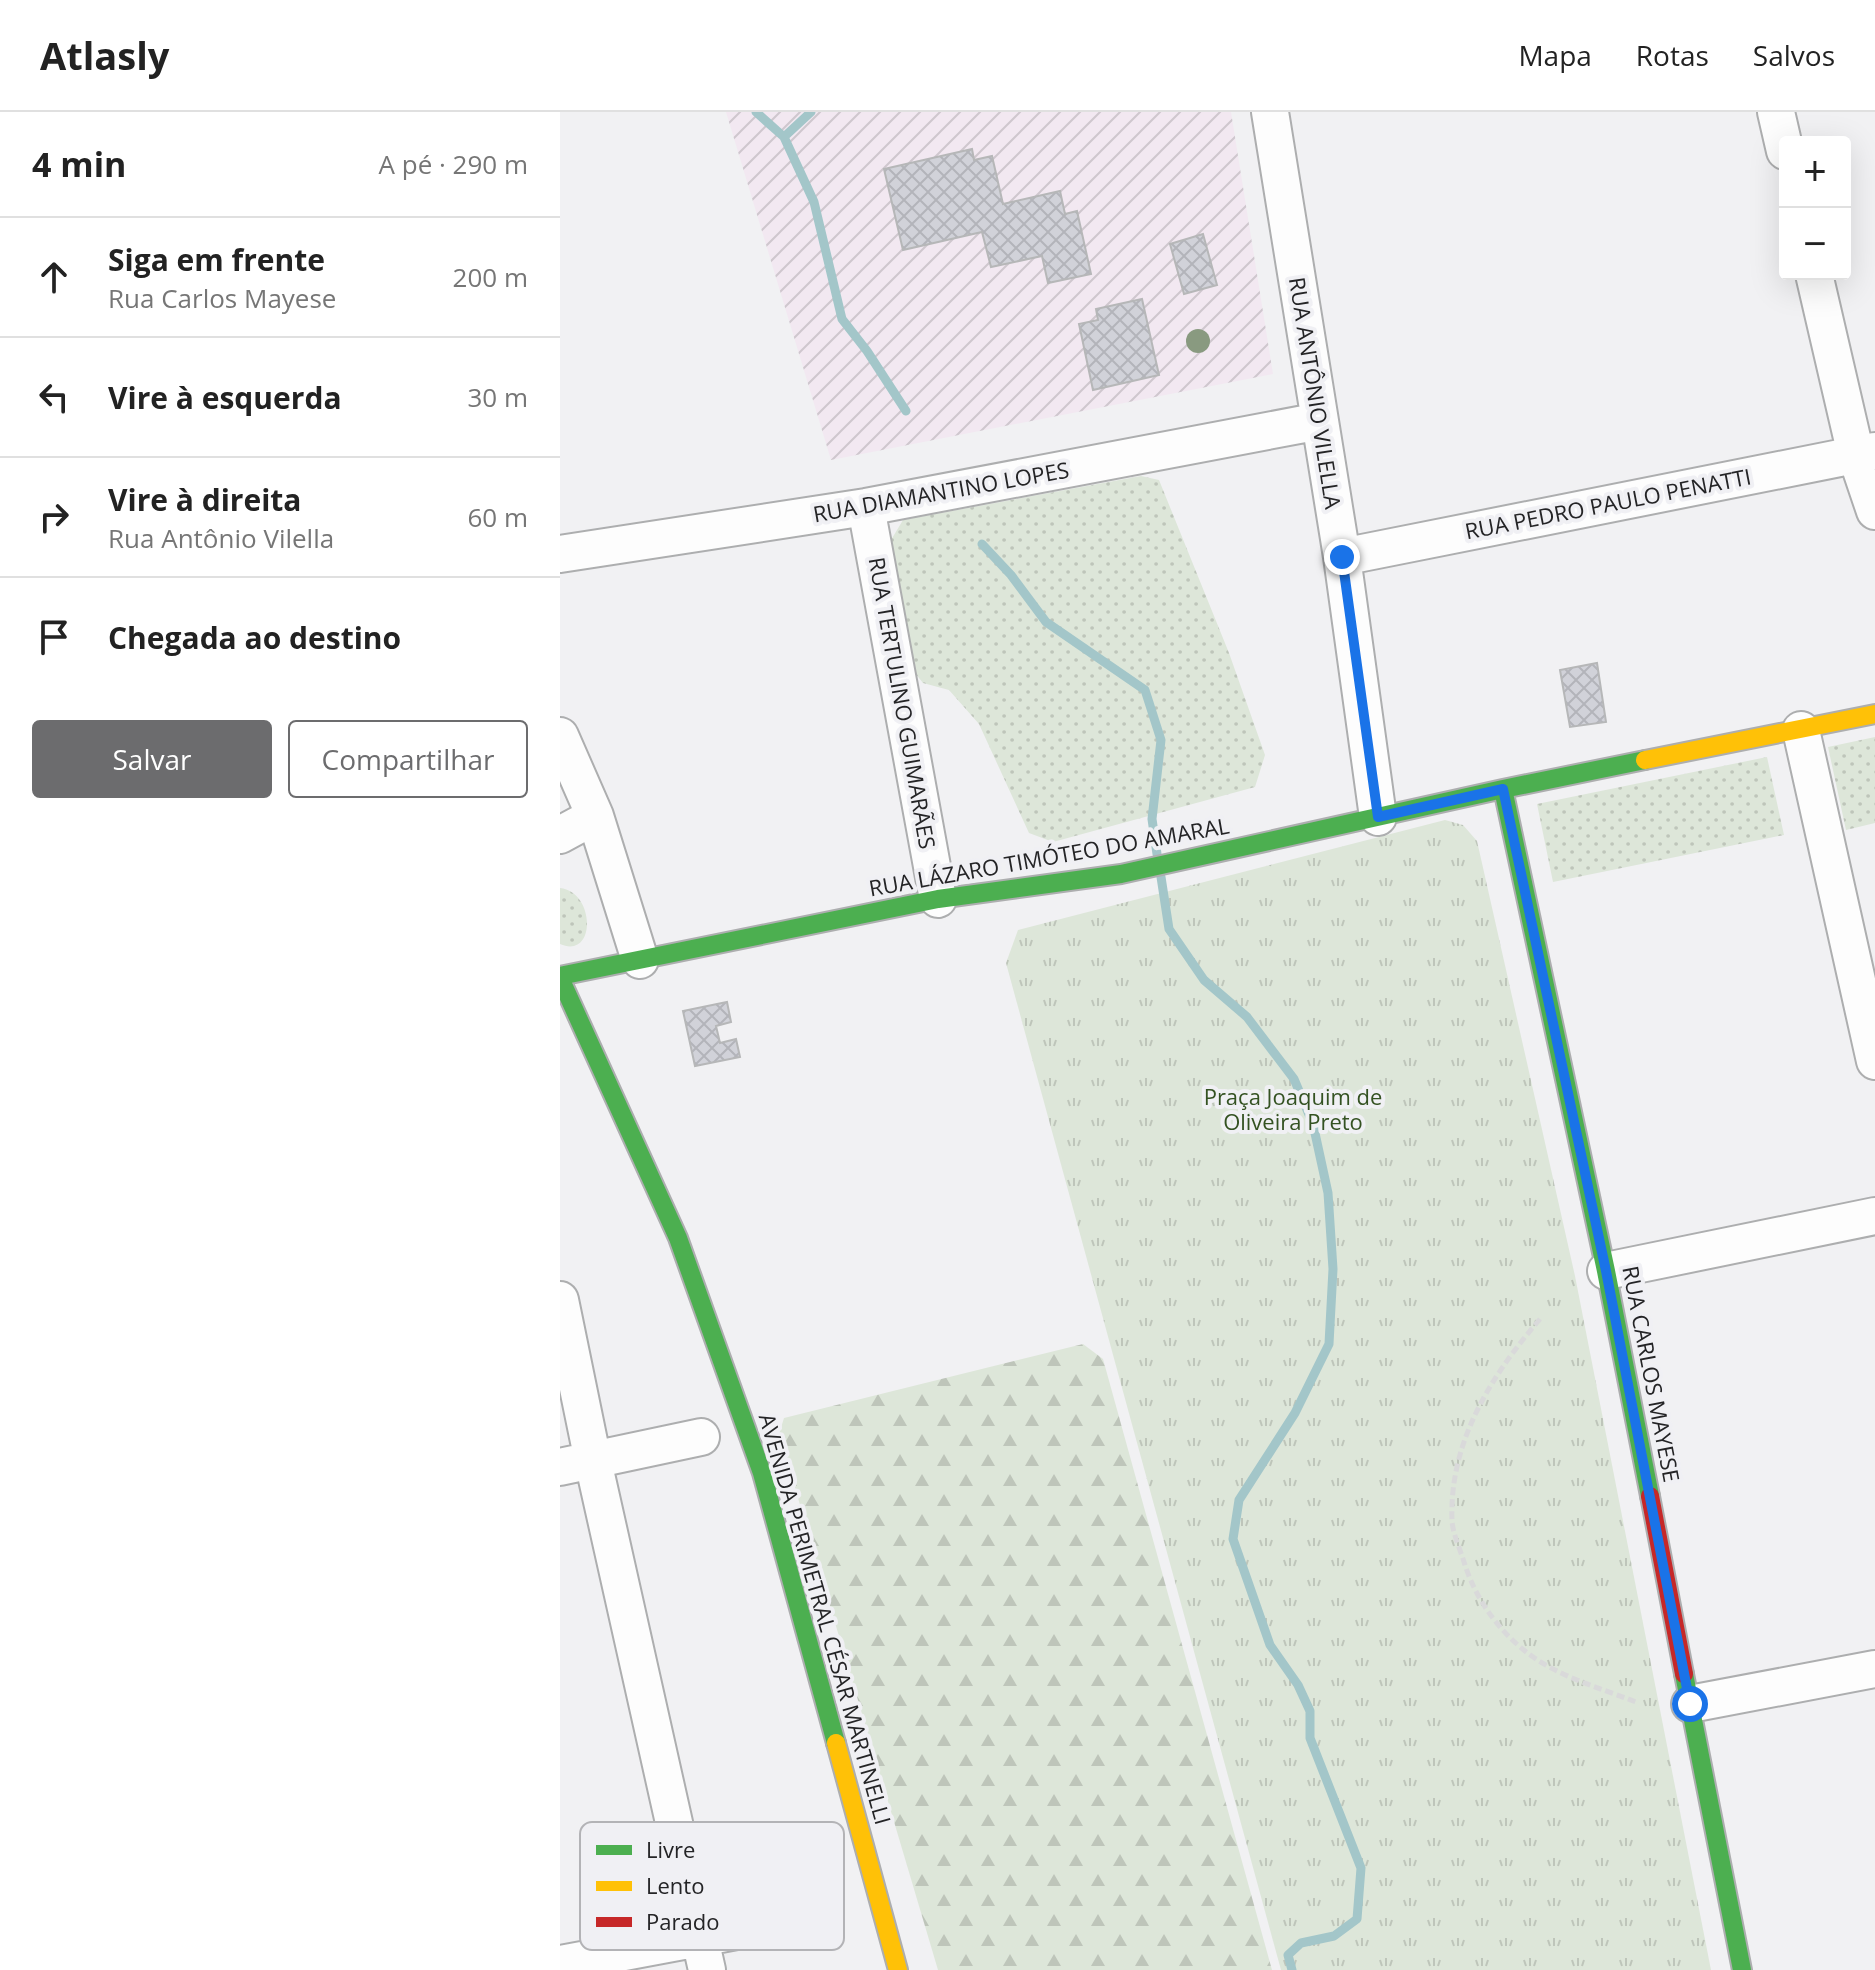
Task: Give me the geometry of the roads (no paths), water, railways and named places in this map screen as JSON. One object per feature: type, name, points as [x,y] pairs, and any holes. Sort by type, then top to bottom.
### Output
[{"type":"main road","name":"RUA LÁZARO TIMÓTEO DO AMARAL","points":[[560,977],[938,899],[1121,874],[1503,789],[1875,714]]},
{"type":"main road","name":"RUA CARLOS MAYESE","points":[[1503,789],[1606,1271],[1742,1970]]},
{"type":"main road","name":"AVENIDA PERIMETRAL CÉSAR MARTINELLI","points":[[560,977],[678,1238],[762,1473],[898,1970]]},
{"type":"street","name":"RUA ANTÔNIO VILELLA","points":[[1270,112],[1342,557],[1378,817]]},
{"type":"street","points":[[1776,112],[1782,136]]},
{"type":"street","points":[[1816,280],[1865,453],[1875,511]]},
{"type":"street","name":"RUA DIAMANTINO LOPES","points":[[560,554],[866,507],[1320,421]]},
{"type":"street","name":"RUA PEDRO PAULO PENATTI","points":[[1342,557],[1865,453]]},
{"type":"street","name":"RUA TERTULINO GUIMARÃES","points":[[866,507],[938,899]]},
{"type":"street","points":[[1801,730],[1875,1061]]},
{"type":"street","points":[[560,736],[595,816],[640,960]]},
{"type":"street","points":[[560,835],[595,816]]},
{"type":"street","points":[[1606,1271],[1875,1216]]},
{"type":"street","points":[[560,1300],[576,1464],[669,1822]]},
{"type":"street","points":[[576,1464],[701,1437]]},
{"type":"street","points":[[1690,1704],[1875,1669]]},
{"type":"street","points":[[560,1964],[703,1954]]},
{"type":"waterway","points":[[756,112],[784,137],[814,202],[842,319],[906,411]]},
{"type":"waterway","points":[[784,137],[811,112]]},
{"type":"waterway","points":[[982,544],[1011,575],[1046,622],[1145,690],[1161,740],[1152,819],[1157,854]]},
{"type":"waterway","points":[[1161,877],[1169,929],[1204,980],[1247,1017],[1294,1079],[1313,1124],[1328,1193],[1333,1269],[1329,1344],[1295,1413],[1239,1500],[1233,1539],[1270,1645],[1298,1685],[1310,1711],[1310,1738],[1361,1868],[1357,1919],[1334,1936],[1301,1943],[1288,1955],[1292,1970]]},
{"type":"park label","name":"Praça Joaquim de Oliveira Preto","points":[[1293,1110]]}]
